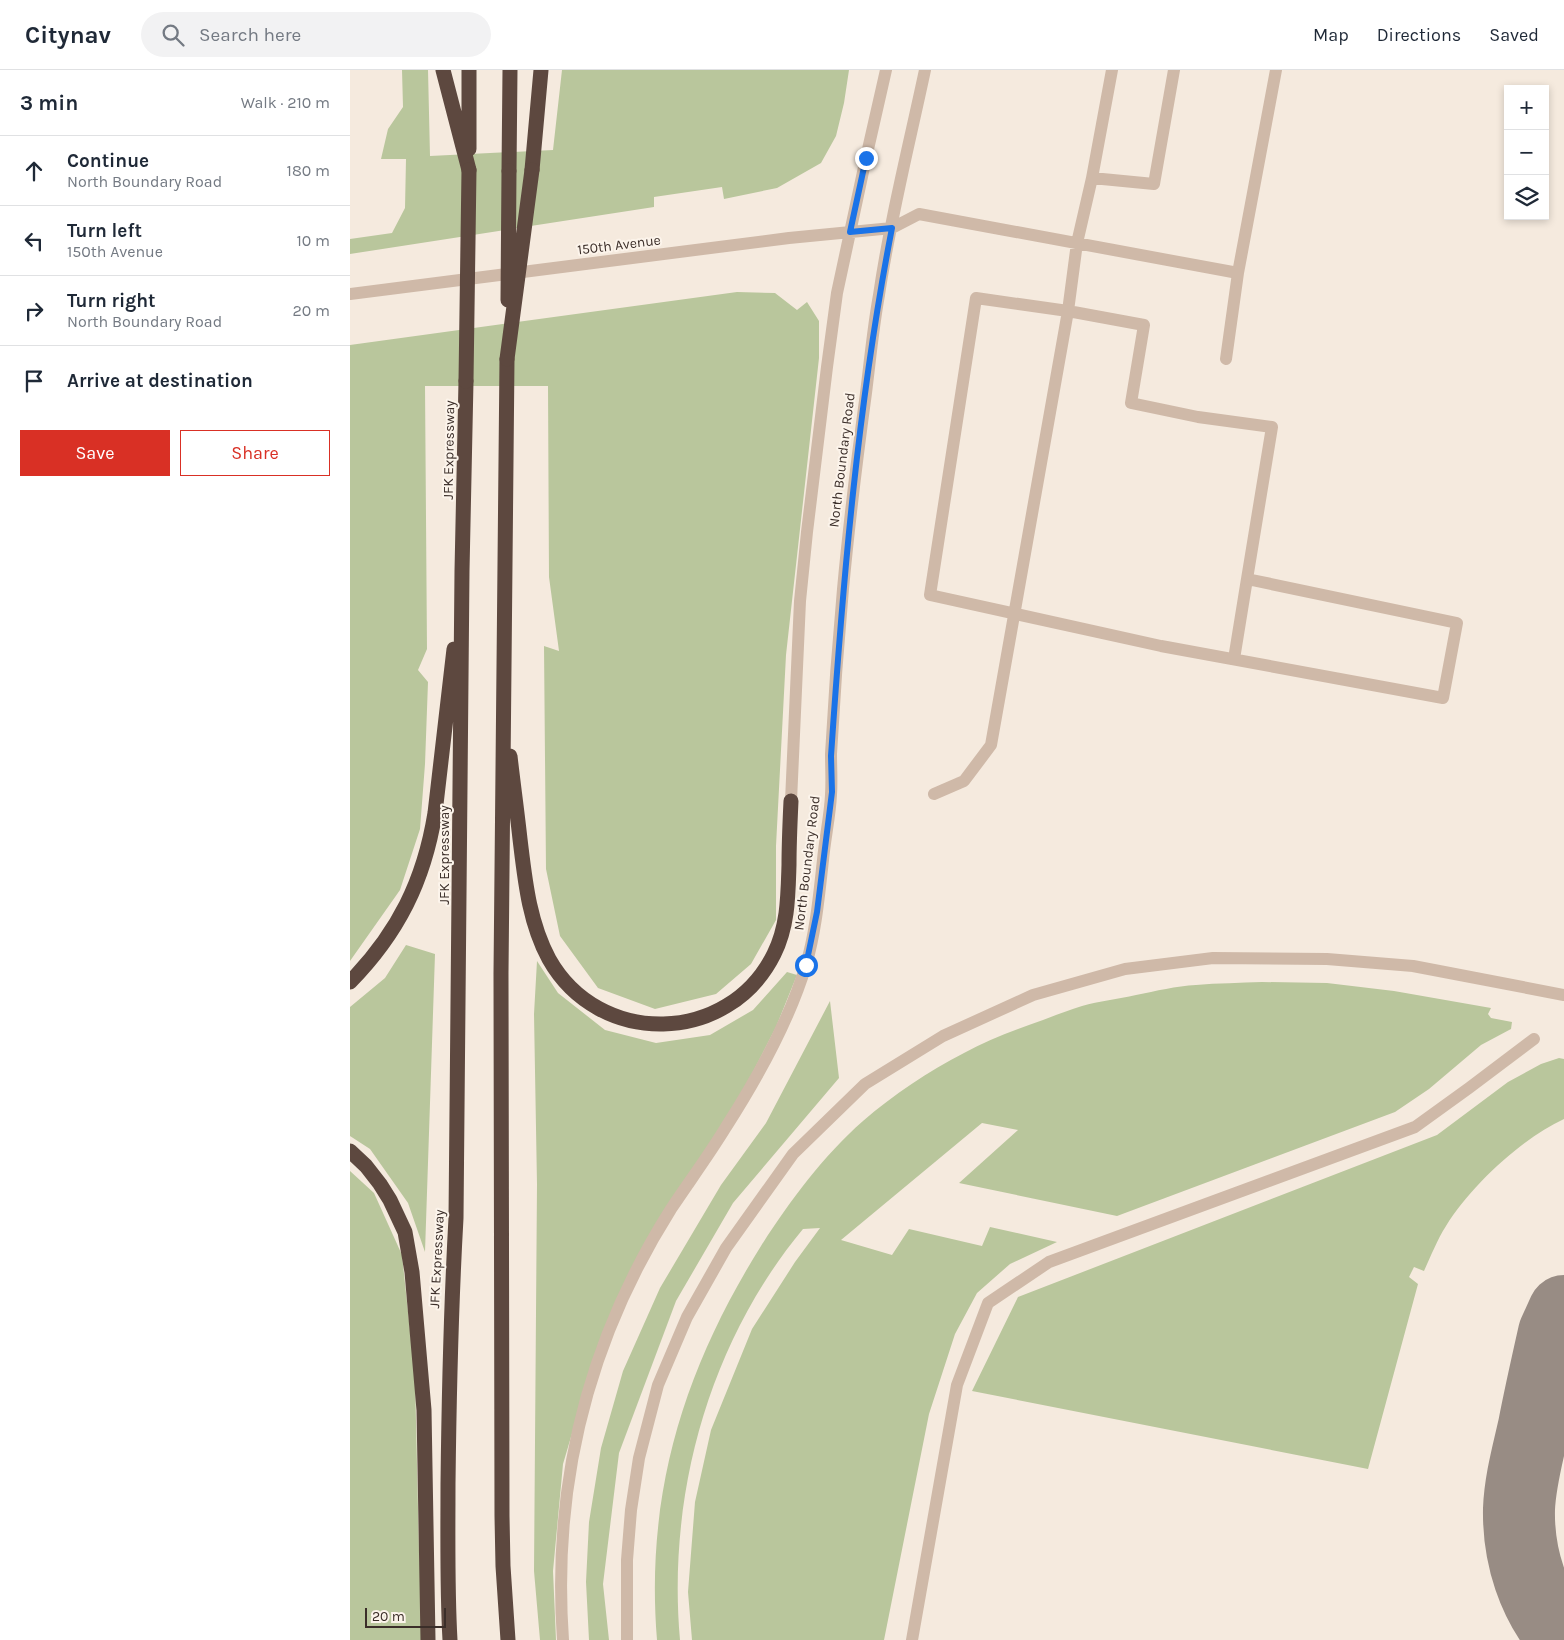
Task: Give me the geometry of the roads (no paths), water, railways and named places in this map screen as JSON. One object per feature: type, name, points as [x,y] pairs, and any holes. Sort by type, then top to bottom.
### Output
[{"type":"highway","points":[[443,70],[469,170]]},
{"type":"highway","name":"JFK Expressway","points":[[450,1640],[448,1603],[448,1410],[456,1178],[469,70]]},
{"type":"highway","points":[[508,1640],[504,1592],[502,1516],[500,974],[510,70]]},
{"type":"highway","points":[[507,359],[524,240],[541,70]]},
{"type":"highway","points":[[350,982],[374,956],[400,918],[420,876],[426,856],[435,813],[462,571]]},
{"type":"highway","points":[[503,692],[526,886],[536,926],[559,975],[587,1002],[603,1011],[638,1023],[655,1025],[690,1021],[706,1016],[733,1002],[756,981],[775,954],[784,928],[788,896],[791,801]]},
{"type":"highway","points":[[350,1151],[366,1166],[390,1200],[405,1232],[412,1272],[424,1410],[428,1640]]},
{"type":"street","name":"North Boundary Road","points":[[791,801],[800,601],[807,532],[838,293],[886,70]]},
{"type":"street","name":"North Boundary Road","points":[[564,1640],[561,1586],[563,1520],[575,1441],[596,1364],[620,1305],[649,1245],[725,1130],[765,1061],[796,994],[808,956],[817,912],[832,792],[831,756],[848,532],[879,295],[925,70]]},
{"type":"street","points":[[934,794],[964,781],[990,745],[1068,311],[1077,243],[1092,178],[1112,70]]},
{"type":"street","points":[[1092,178],[1154,184],[1174,70]]},
{"type":"street","points":[[1226,360],[1238,272],[1276,70]]},
{"type":"street","points":[[892,228],[919,214],[1238,272]]},
{"type":"street","name":"150th Avenue","points":[[350,294],[892,228]]},
{"type":"street","points":[[1234,659],[1247,579],[1272,427],[1198,417],[1131,403],[1144,325],[1068,311],[976,298],[930,595],[1161,646],[1443,698],[1457,622],[1247,579]]},
{"type":"street","points":[[627,1640],[627,1560],[631,1510],[639,1458],[658,1385],[687,1317],[726,1248],[793,1154],[865,1084],[943,1036],[1033,995],[1125,969],[1213,958],[1327,959],[1413,966],[1564,995]]},
{"type":"street","points":[[912,1640],[957,1385],[988,1302],[1049,1262],[1414,1127],[1534,1039]]}]
